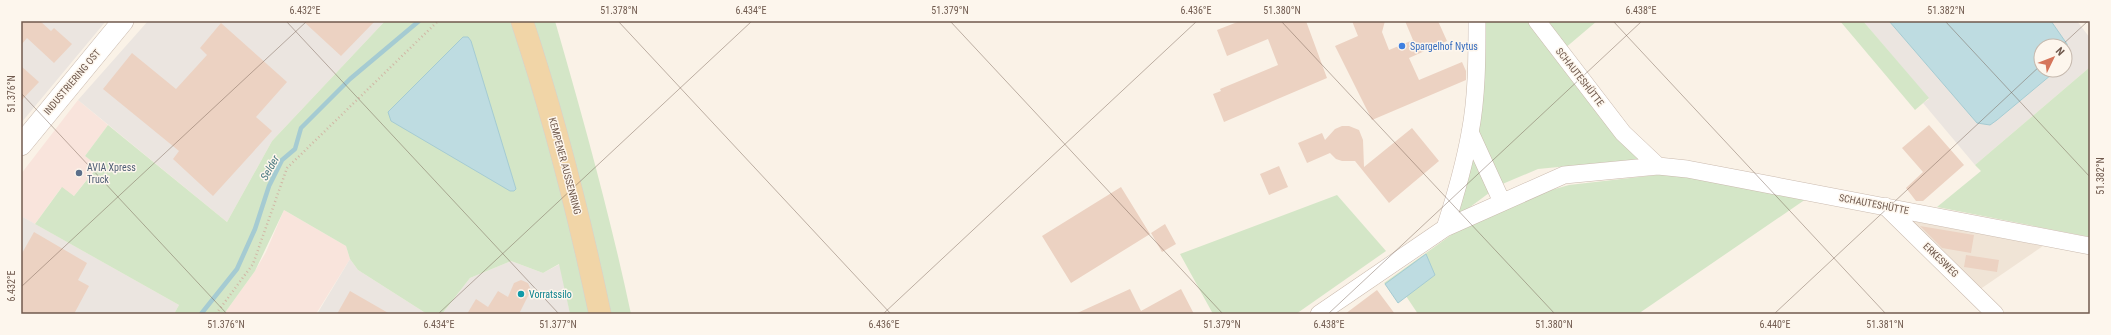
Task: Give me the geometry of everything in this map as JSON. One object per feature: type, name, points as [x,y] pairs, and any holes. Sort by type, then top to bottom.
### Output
[{"type":"main road","name":"KEMPENER AUSSENRING","points":[[522,21],[565,165],[600,314]]},
{"type":"street","name":"INDUSTRIERING OST","points":[[21,145],[124,21]]},
{"type":"street","points":[[1445,228],[1458,187],[1470,132],[1476,79],[1478,21]]},
{"type":"street","name":"SCHAUTESHÜTTE","points":[[1537,21],[1623,133],[1658,166]]},
{"type":"street","points":[[1470,132],[1502,202]]},
{"type":"street","name":"SCHAUTESHÜTTE","points":[[1320,314],[1445,228],[1502,202],[1564,175],[1658,166],[1687,169],[2090,246]]},
{"type":"street","name":"ERKESWEG","points":[[1886,206],[1995,314]]},
{"type":"path","points":[[216,314],[253,264],[288,168],[438,21]]},
{"type":"shaded area","points":[[21,21],[106,21],[21,123]]},
{"type":"shaded area","points":[[148,21],[385,21],[272,141],[227,222],[78,100]]},
{"type":"shaded area","points":[[1863,21],[1889,21],[1977,123],[1997,120],[2047,78],[2073,78],[2073,38],[2063,38],[2051,21],[2077,21],[2090,38],[2090,67],[1975,165],[1923,103],[1929,99]]},
{"type":"shaded area","points":[[78,100],[108,125],[85,156],[98,165],[74,196],[61,188],[35,224],[21,216],[21,174]]},
{"type":"shaded area","points":[[284,210],[346,246],[350,259],[316,314],[224,314],[255,271],[266,252]]},
{"type":"shaded area","points":[[21,216],[179,305],[174,314],[21,314]]},
{"type":"shaded area","points":[[1907,220],[2043,246],[1979,290]]},
{"type":"shaded area","points":[[350,259],[358,270],[427,314],[317,314]]},
{"type":"shaded area","points":[[511,261],[543,273],[560,264],[570,314],[442,314],[470,278]]},
{"type":"green space","points":[[385,21],[510,21],[546,129],[592,314],[570,314],[559,264],[543,273],[511,261],[470,278],[442,314],[427,314],[358,270],[350,259],[346,246],[284,210],[255,271],[224,314],[174,314],[179,305],[35,224],[62,187],[74,196],[98,166],[85,156],[108,125],[227,222],[272,141]]},
{"type":"green space","points":[[531,21],[555,21],[596,167],[631,314],[608,314]]},
{"type":"green space","points":[[1485,21],[1531,21],[1640,159],[1538,169],[1500,185],[1478,139]]},
{"type":"green space","points":[[1544,21],[1597,21],[1564,49]]},
{"type":"green space","points":[[1840,21],[1863,21],[1929,98],[1915,110]]},
{"type":"green space","points":[[2090,67],[2090,237],[1937,207],[1981,171],[1975,165]]},
{"type":"green space","points":[[1475,152],[1493,190],[1458,216]]},
{"type":"green space","points":[[1674,173],[1806,199],[1638,314],[1418,314],[1406,296],[1435,275],[1384,283],[1461,228],[1527,197],[1569,185]]},
{"type":"green space","points":[[1337,195],[1386,251],[1296,314],[1213,314],[1180,254]]},
{"type":"water","points":[[1889,21],[2051,21],[2063,38],[2033,38],[2033,78],[2047,78],[1990,125],[1977,123]]},
{"type":"water","points":[[463,37],[468,37],[471,41],[516,189],[514,191],[510,191],[391,121],[388,112]]},
{"type":"water","points":[[1426,254],[1435,275],[1398,303],[1385,284]]},
{"type":"building","points":[[21,21],[40,21],[51,31],[54,28],[72,44],[54,63],[27,38],[21,45]]},
{"type":"building","points":[[303,21],[375,21],[341,56]]},
{"type":"building","points":[[1240,21],[1306,21],[1327,78],[1224,122],[1213,94],[1221,91],[1220,89],[1278,65],[1268,39],[1227,56],[1217,30]]},
{"type":"building","points":[[1352,21],[1385,21],[1382,32],[1389,50],[1413,40],[1405,21],[1438,21],[1447,41],[1409,58],[1419,80],[1462,62],[1466,71],[1466,80],[1372,120],[1335,46],[1358,36]]},
{"type":"building","points":[[221,23],[287,82],[256,117],[272,131],[213,196],[173,159],[179,151],[103,89],[132,53],[176,89],[207,55],[200,48]]},
{"type":"building","points":[[21,66],[39,82],[21,101]]},
{"type":"building","points":[[1929,125],[1964,165],[1923,201],[1916,201],[1906,188],[1923,172],[1902,148]]},
{"type":"building","points":[[1342,126],[1349,126],[1359,130],[1363,140],[1364,167],[1412,128],[1439,161],[1389,203],[1355,161],[1342,161],[1336,159],[1330,153],[1307,163],[1298,143],[1322,133],[1325,140],[1335,129]]},
{"type":"building","points":[[1279,166],[1288,187],[1269,195],[1260,174]]},
{"type":"building","points":[[1121,187],[1150,234],[1071,283],[1042,236]]},
{"type":"building","points":[[1165,224],[1176,244],[1162,252],[1151,233]]},
{"type":"building","points":[[1920,226],[1974,235],[1971,253],[1942,248]]},
{"type":"building","points":[[34,232],[87,263],[78,280],[89,286],[74,314],[21,314],[21,255]]},
{"type":"building","points":[[1966,255],[1999,260],[1997,272],[1964,267]]},
{"type":"building","points":[[521,280],[528,283],[531,290],[519,314],[467,314],[476,299],[488,307],[498,291],[508,297],[514,283]]},
{"type":"building","points":[[1130,289],[1141,311],[1181,289],[1194,314],[1075,314]]},
{"type":"building","points":[[1377,290],[1395,314],[1345,314]]},
{"type":"building","points":[[350,291],[390,314],[337,314]]},
{"type":"waterway","name":"Selder","points":[[201,314],[237,269],[255,229],[269,186],[282,160],[295,149],[301,128],[350,79],[419,21]]},
{"type":"place","name":"Spargelhof Nytus","points":[[1402,46]]},
{"type":"place","name":"AVIA Xpress Truck","points":[[79,173]]},
{"type":"place","name":"Vorratssilo","points":[[521,294]]}]
